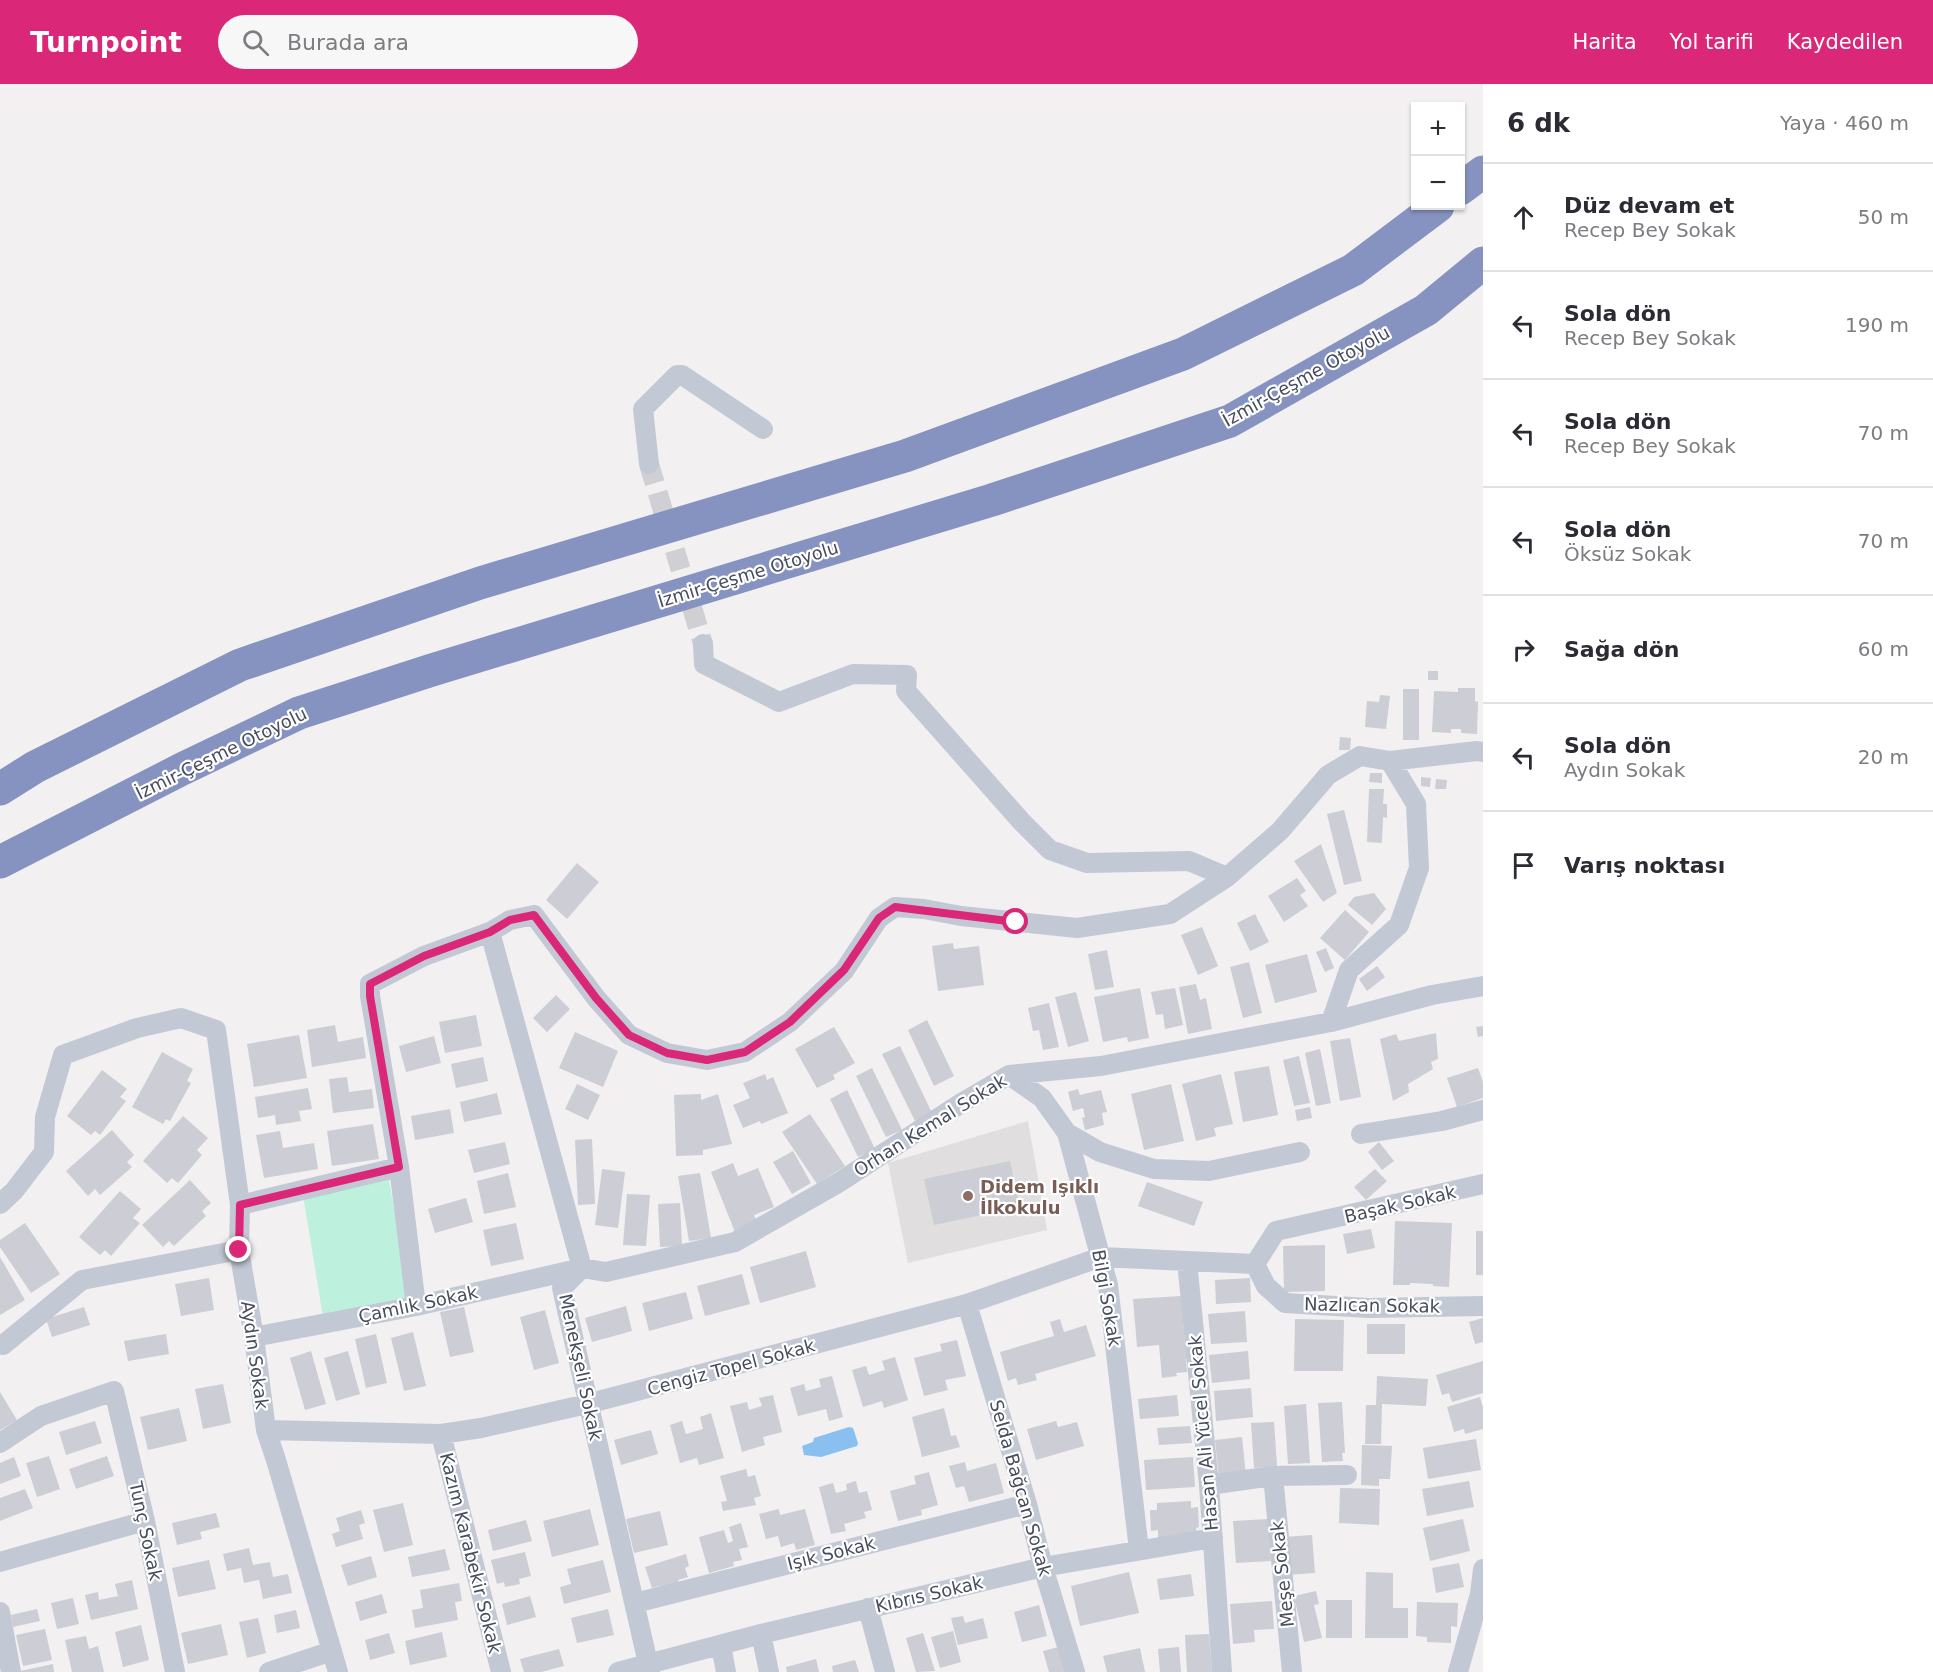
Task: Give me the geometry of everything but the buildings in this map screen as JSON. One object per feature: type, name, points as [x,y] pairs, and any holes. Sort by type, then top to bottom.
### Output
[{"type":"highway","points":[[1465,186],[1483,172]]},
{"type":"highway","points":[[0,789],[35,767],[240,665],[480,583],[905,456],[1183,354],[1353,270],[1433,210]]},
{"type":"highway","name":"İzmir-Çeşme Otoyolu","points":[[0,862],[182,769],[299,713],[432,670],[992,500],[1230,422],[1426,310],[1483,264]]},
{"type":"street","points":[[649,464],[643,409],[677,375],[682,375],[763,429]]},
{"type":"street","points":[[703,644],[704,664],[779,702],[853,674],[907,675],[906,691],[1021,821],[1050,850],[1087,863],[1189,861],[1227,877]]},
{"type":"street","points":[[416,1306],[399,1167],[370,996],[370,984],[424,956],[490,932],[510,920],[534,915],[596,998],[629,1035],[667,1053],[707,1060],[745,1052],[790,1022],[844,970],[879,918],[895,907],[1077,928],[1170,914],[1227,877],[1280,831],[1328,775],[1360,756],[1390,760],[1483,752]]},
{"type":"street","points":[[1331,1022],[1349,970],[1399,925],[1419,868],[1416,804],[1390,760]]},
{"type":"street","name":"Menekşeli Sokak","points":[[490,932],[582,1268],[562,1288],[649,1668]]},
{"type":"street","name":"Orhan Kemal Sokak","points":[[582,1268],[606,1272],[735,1242],[838,1183],[953,1108],[1009,1075],[1101,1066],[1331,1022],[1432,995],[1483,986]]},
{"type":"street","name":"Aydın Sokak","points":[[0,1204],[14,1191],[44,1152],[45,1117],[63,1055],[137,1028],[181,1018],[216,1030],[240,1205],[239,1250],[254,1337],[266,1430],[338,1672]]},
{"type":"street","name":"Bilgi Sokak","points":[[1009,1075],[1042,1098],[1067,1133],[1101,1257],[1108,1286],[1139,1550]]},
{"type":"street","points":[[1361,1134],[1442,1121],[1483,1110]]},
{"type":"street","points":[[1067,1133],[1100,1152],[1154,1169],[1209,1171],[1300,1152]]},
{"type":"street","points":[[240,1205],[399,1167]]},
{"type":"street","name":"Başak Sokak","points":[[1255,1264],[1276,1231],[1483,1184]]},
{"type":"street","points":[[1,1345],[82,1280],[239,1250]]},
{"type":"street","name":"Cengiz Topel Sokak","points":[[266,1430],[441,1434],[481,1428],[587,1404],[967,1304],[1101,1257],[1187,1261]]},
{"type":"street","points":[[1187,1261],[1255,1264]]},
{"type":"street","name":"Hasan Ali Yücel Sokak","points":[[1187,1261],[1209,1485],[1222,1672]]},
{"type":"street","name":"Nazlıcan Sokak","points":[[1255,1264],[1266,1286],[1285,1303],[1369,1308],[1483,1306]]},
{"type":"street","name":"Çamlık Sokak","points":[[254,1337],[416,1306],[582,1268]]},
{"type":"street","name":"Selda Bağcan Sokak","points":[[967,1304],[1075,1672]]},
{"type":"street","name":"Tunç Sokak","points":[[0,1443],[41,1416],[114,1391],[146,1521],[175,1672]]},
{"type":"street","name":"Kazım Karabekir Sokak","points":[[441,1434],[501,1672]]},
{"type":"street","points":[[1209,1485],[1273,1476],[1347,1475]]},
{"type":"street","name":"Meşe Sokak","points":[[1273,1476],[1292,1672]]},
{"type":"street","name":"Işık Sokak","points":[[635,1603],[1027,1504]]},
{"type":"street","points":[[0,1562],[146,1521]]},
{"type":"street","name":"Kıbrıs Sokak","points":[[618,1672],[649,1668],[761,1634],[1043,1567],[1213,1538]]},
{"type":"street","points":[[1458,1672],[1482,1594],[1483,1569]]},
{"type":"street","points":[[868,1608],[885,1672]]},
{"type":"street","points":[[0,1612],[11,1672]]},
{"type":"street","points":[[761,1634],[769,1672]]},
{"type":"street","points":[[721,1645],[726,1672]]},
{"type":"street","points":[[269,1672],[332,1651]]},
{"type":"shaded area","name":"Didem Işıklı İlkokulu","points":[[1028,1121],[1047,1230],[908,1263],[888,1163]]},
{"type":"green space","points":[[388,1175],[410,1298],[323,1317],[303,1195]]},
{"type":"water","points":[[849,1427],[853,1428],[857,1446],[821,1457],[804,1455],[802,1446],[813,1442],[814,1438]]},
{"type":"tunnel","points":[[649,464],[703,644]]},
{"type":"place","name":"Didem Işıklı İlkokulu","points":[[968,1196]]},
{"type":"route","points":[[239,1250],[240,1205],[399,1167],[370,996],[370,984],[424,956],[490,932],[510,920],[534,915],[596,998],[629,1035],[667,1053],[707,1060],[745,1052],[790,1022],[844,970],[879,918],[895,907],[1016,922]]}]
